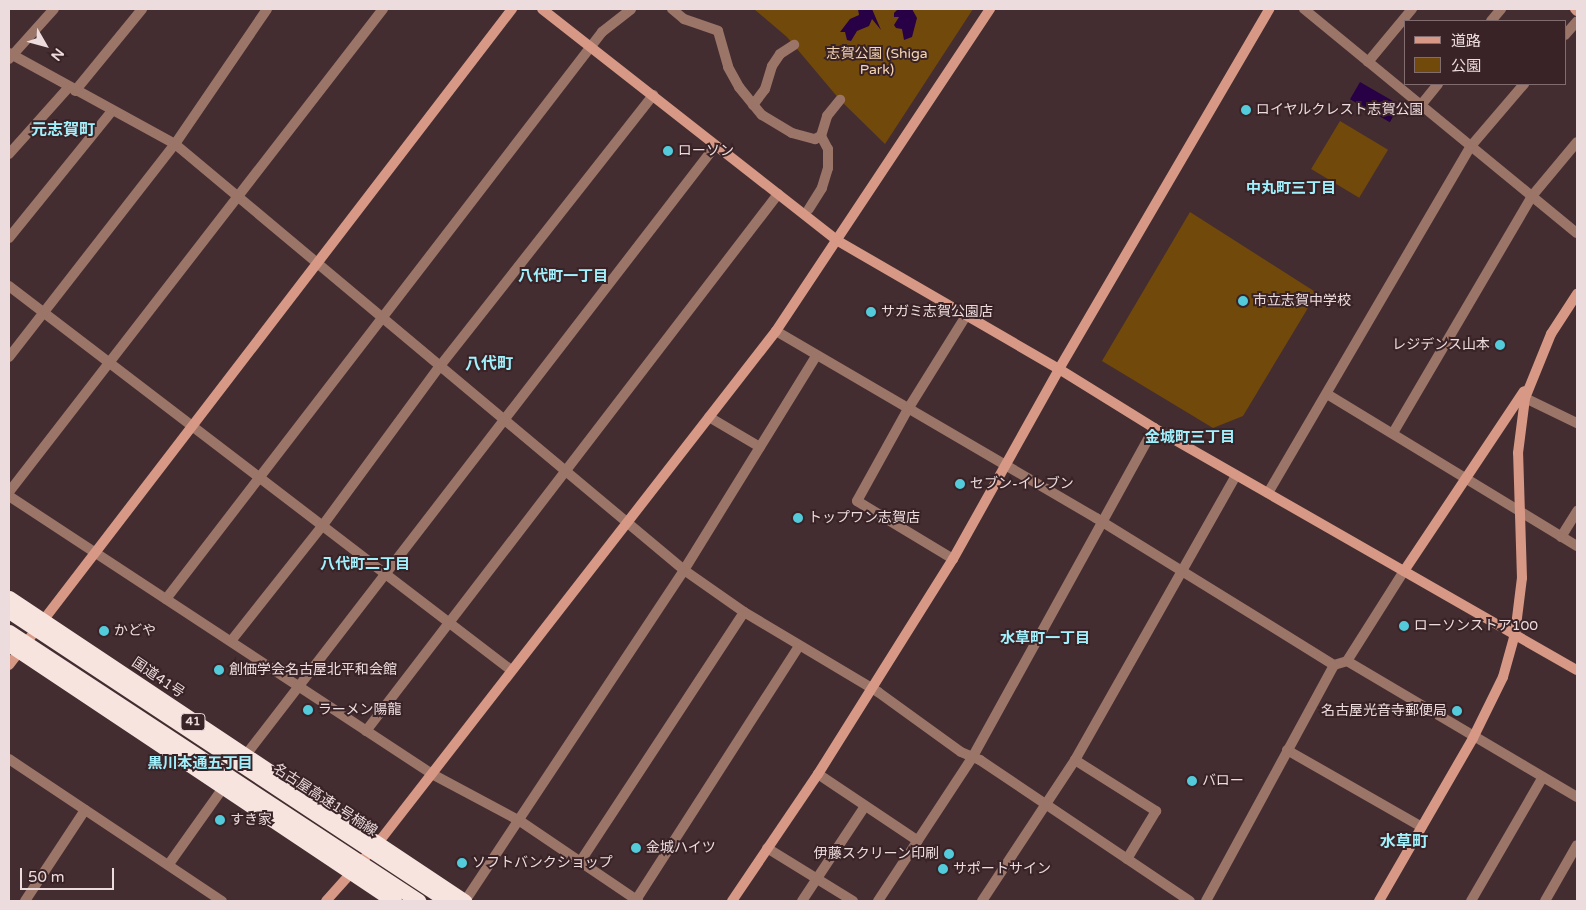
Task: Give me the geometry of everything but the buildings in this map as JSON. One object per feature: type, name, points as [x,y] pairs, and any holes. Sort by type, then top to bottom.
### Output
[{"type":"highway","name":"国道41号","points":[[9,598],[464,901]]},
{"type":"highway","name":"名古屋高速1号楠線","points":[[9,611],[448,901]]},
{"type":"highway","points":[[9,632],[418,901]]},
{"type":"highway","points":[[14,648],[394,901]]},
{"type":"street","points":[[54,9],[10,56],[112,112],[176,144],[318,266],[684,570],[744,612],[871,689],[972,758],[980,760],[1044,806],[1190,901]]},
{"type":"street","points":[[9,154],[72,90],[142,9]]},
{"type":"street","points":[[9,357],[176,144],[267,9]]},
{"type":"street","points":[[9,492],[383,9]]},
{"type":"street","points":[[9,665],[14,648],[43,621],[94,551],[318,266],[512,9]]},
{"type":"street","points":[[542,9],[838,241],[1059,369],[1154,428],[1577,670]]},
{"type":"street","points":[[166,599],[591,46],[620,15],[631,9]]},
{"type":"street","points":[[672,9],[684,19],[718,31],[728,67],[754,105],[774,124],[792,133],[815,139],[821,136]]},
{"type":"street","points":[[326,901],[378,843],[512,670],[628,525],[776,331],[838,241],[990,9]]},
{"type":"street","points":[[732,901],[818,774],[953,559],[1059,369],[1269,9]]},
{"type":"street","points":[[1304,9],[1577,233]]},
{"type":"street","points":[[1368,62],[1412,9]]},
{"type":"street","points":[[1492,20],[1501,9]]},
{"type":"street","points":[[1566,35],[1577,21]]},
{"type":"street","points":[[754,105],[766,89],[772,66],[780,54],[794,45]]},
{"type":"street","points":[[1421,105],[1437,85]]},
{"type":"street","points":[[1268,493],[1471,146],[1523,85]]},
{"type":"street","points":[[231,641],[323,524],[440,366],[654,95]]},
{"type":"street","points":[[808,208],[822,188],[828,168],[828,149],[821,136],[827,116],[840,100]]},
{"type":"street","points":[[9,238],[112,112]]},
{"type":"street","points":[[1392,433],[1532,196],[1577,142]]},
{"type":"street","points":[[245,756],[716,144]]},
{"type":"street","points":[[366,731],[778,194]]},
{"type":"street","points":[[9,286],[512,670]]},
{"type":"street","points":[[1380,901],[1473,738],[1503,677],[1516,634],[1522,578],[1518,452],[1524,398],[1551,334],[1577,294]]},
{"type":"street","points":[[953,559],[857,501],[908,409],[966,316]]},
{"type":"street","points":[[776,331],[1101,521],[1334,665]]},
{"type":"street","points":[[464,901],[520,821],[684,570],[816,356]]},
{"type":"street","points":[[1206,901],[1334,665],[1347,661],[1465,476],[1529,383]]},
{"type":"street","points":[[1327,394],[1520,509],[1577,546]]},
{"type":"street","points":[[1524,398],[1577,423]]},
{"type":"street","points":[[709,417],[760,447]]},
{"type":"street","points":[[878,901],[972,758],[1154,428]]},
{"type":"street","points":[[982,901],[1075,760],[1183,572],[1236,475]]},
{"type":"street","points":[[9,496],[432,774],[520,821],[637,901],[799,646]]},
{"type":"street","points":[[1562,537],[1577,510]]},
{"type":"street","points":[[580,862],[744,612]]},
{"type":"street","points":[[1347,661],[1473,738],[1577,797]]},
{"type":"street","points":[[1287,750],[1422,827]]},
{"type":"street","points":[[9,759],[222,901]]},
{"type":"street","points":[[1075,760],[1156,811],[1127,859]]},
{"type":"street","points":[[818,774],[918,841]]},
{"type":"street","points":[[1471,901],[1543,778]]},
{"type":"street","points":[[169,864],[223,788]]},
{"type":"street","points":[[802,901],[865,806]]},
{"type":"street","points":[[25,901],[85,810]]},
{"type":"street","points":[[1545,901],[1577,845]]},
{"type":"street","points":[[767,848],[853,901]]},
{"type":"green space","name":"志賀公園 (Shiga Park)","points":[[754,9],[973,9],[885,144],[840,100],[787,37]]},
{"type":"green space","points":[[1340,121],[1388,150],[1359,198],[1311,169]]},
{"type":"green space","points":[[1190,212],[1317,293],[1243,416],[1213,428],[1102,361]]},
{"type":"shaded area","points":[[858,9],[872,9],[881,30],[872,19],[869,26],[857,31],[851,41],[847,40],[845,32],[840,32],[850,19],[859,15]]},
{"type":"shaded area","points":[[898,9],[912,9],[917,18],[912,37],[904,40],[902,29],[896,28],[894,25],[899,17],[894,17],[894,13]]},
{"type":"shaded area","points":[[1360,82],[1400,105],[1390,122],[1350,99]]},
{"type":"place","name":"ロイヤルクレスト志賀公園","points":[[1246,110]]},
{"type":"place","name":"ローソン","points":[[668,151]]},
{"type":"place","name":"市立志賀中学校","points":[[1243,301]]},
{"type":"place","name":"サガミ志賀公園店","points":[[871,312]]},
{"type":"place","name":"レジデンス山本","points":[[1500,345]]},
{"type":"place","name":"セブン-イレブン","points":[[960,484]]},
{"type":"place","name":"トップワン志賀店","points":[[798,518]]},
{"type":"place","name":"ローソンストア100","points":[[1404,626]]},
{"type":"place","name":"かどや","points":[[104,631]]},
{"type":"place","name":"創価学会名古屋北平和会館","points":[[219,670]]},
{"type":"place","name":"ラーメン陽龍","points":[[308,710]]},
{"type":"place","name":"名古屋光音寺郵便局","points":[[1457,711]]},
{"type":"place","name":"バロー","points":[[1192,781]]},
{"type":"place","name":"すき家","points":[[220,820]]},
{"type":"place","name":"金城ハイツ","points":[[636,848]]},
{"type":"place","name":"伊藤スクリーン印刷","points":[[949,854]]},
{"type":"place","name":"ソフトバンクショップ","points":[[462,863]]},
{"type":"place","name":"サポートサイン","points":[[943,869]]},
{"type":"district","name":"元志賀町","points":[[63,130]]},
{"type":"district","name":"中丸町三丁目","points":[[1291,189]]},
{"type":"district","name":"八代町一丁目","points":[[563,277]]},
{"type":"district","name":"八代町","points":[[489,364]]},
{"type":"district","name":"金城町三丁目","points":[[1190,438]]},
{"type":"district","name":"八代町二丁目","points":[[365,565]]},
{"type":"district","name":"水草町一丁目","points":[[1045,639]]},
{"type":"district","name":"黒川本通五丁目","points":[[200,764]]},
{"type":"district","name":"水草町","points":[[1404,842]]}]
